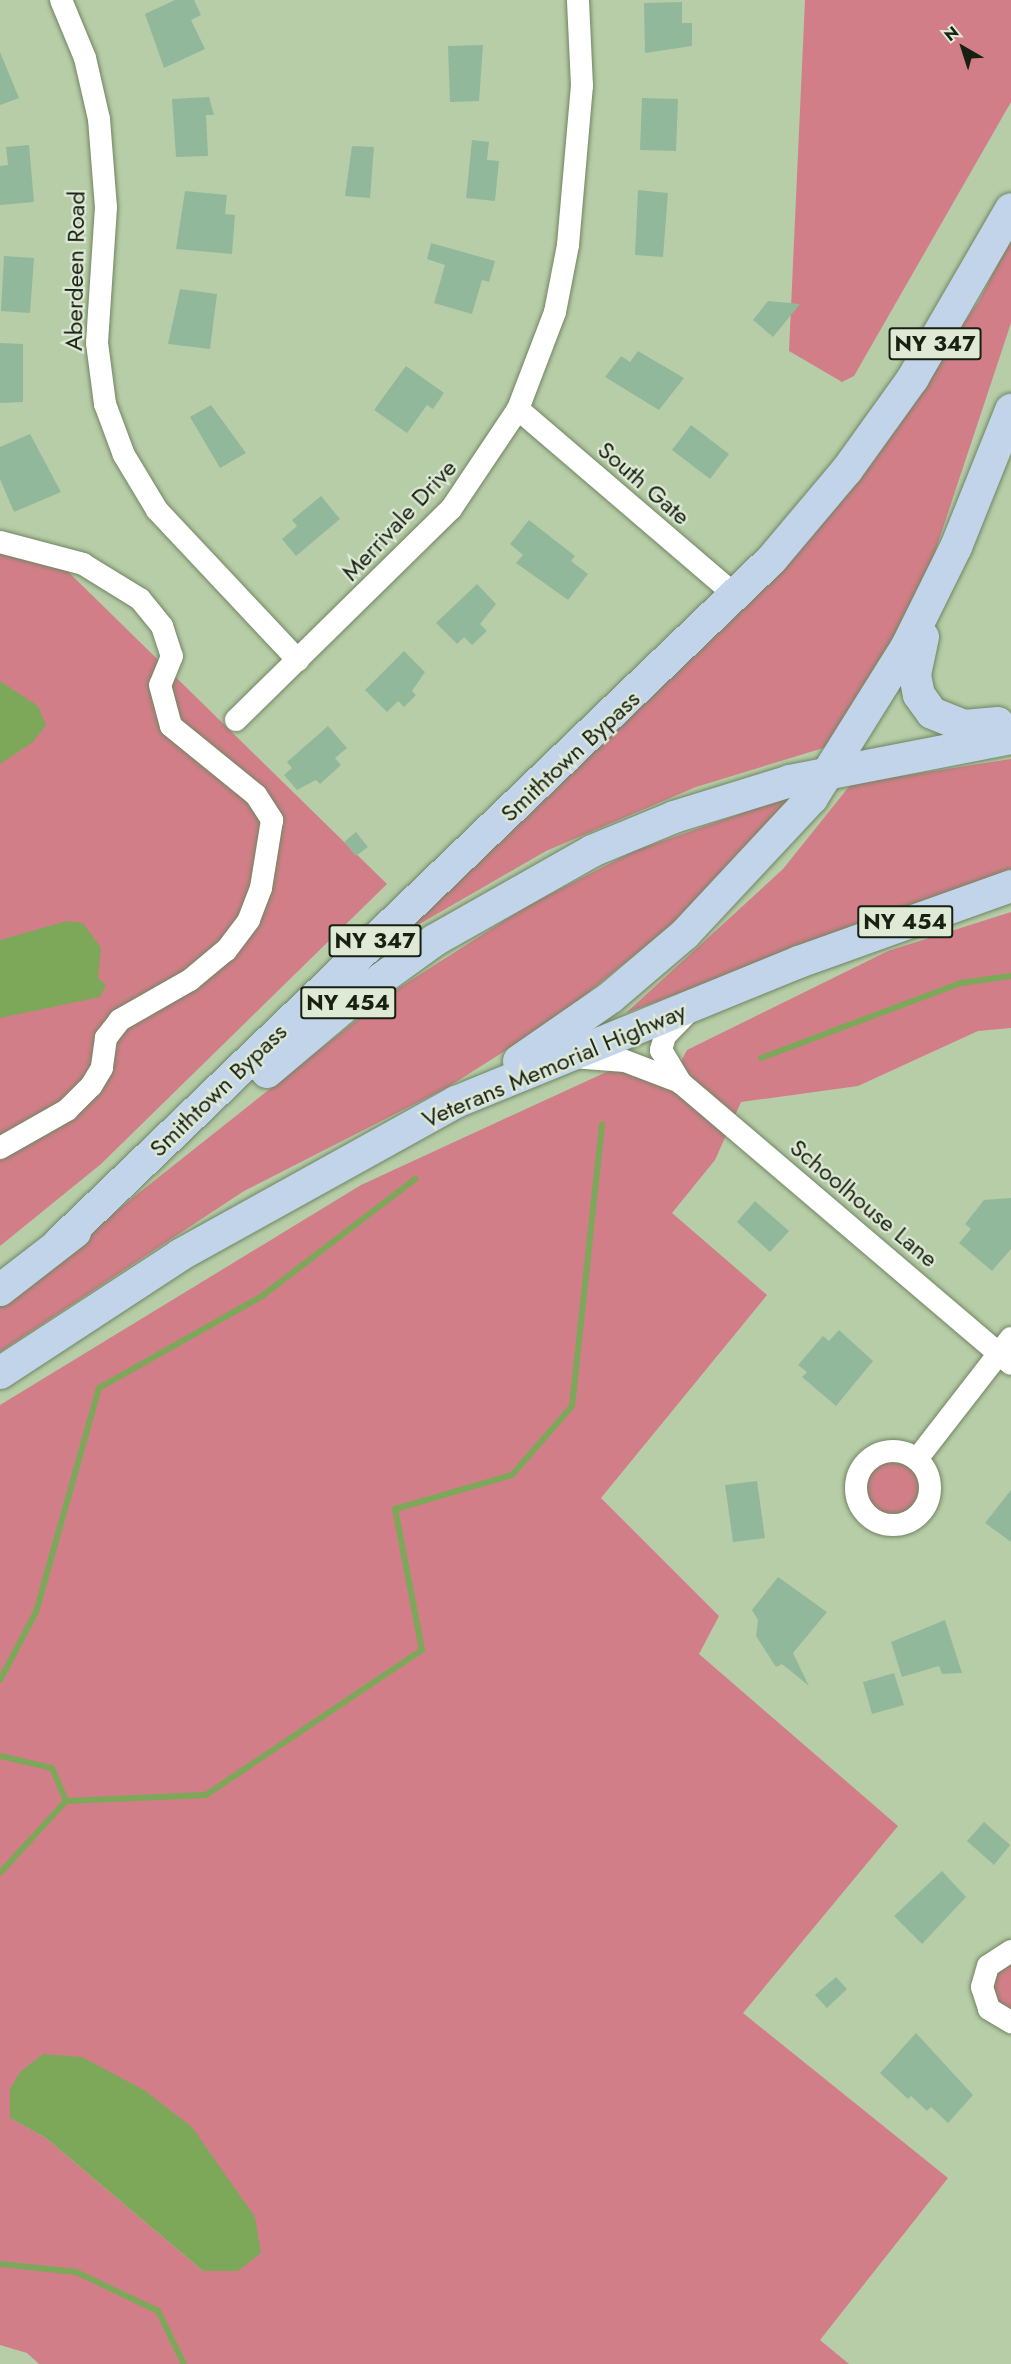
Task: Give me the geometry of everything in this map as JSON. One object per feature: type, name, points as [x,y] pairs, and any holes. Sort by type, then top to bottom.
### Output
[{"type":"highway","name":"Smithtown Bypass","points":[[59,1243],[736,596],[822,501],[891,409],[955,312],[1011,209]]},
{"type":"highway","points":[[456,1102],[583,1017],[677,942],[768,850],[832,770],[886,684],[938,584],[1011,410]]},
{"type":"highway","points":[[938,584],[915,675],[919,695],[932,713],[953,724],[1011,722]]},
{"type":"highway","name":"NY 454","points":[[59,1243],[148,1181],[356,997],[492,904],[644,828],[832,770],[1011,738]]},
{"type":"highway","name":"Veterans Memorial Highway","points":[[0,1373],[180,1255],[456,1102],[701,1001],[1011,886]]},
{"type":"highway","name":"NY 347","points":[[0,1290],[59,1243]]},
{"type":"street","name":"Aberdeen Road","points":[[61,0],[85,58],[99,119],[106,207],[97,343],[105,404],[124,455],[157,510],[298,660]]},
{"type":"street","name":"Merrivale Drive","points":[[236,720],[451,509],[518,408],[555,312],[568,245],[582,87],[578,0]]},
{"type":"street","name":"South Gate","points":[[518,408],[736,596]]},
{"type":"street","points":[[0,542],[83,564],[140,598],[162,626],[172,656],[160,686],[171,726],[256,795],[272,820],[261,888],[249,920],[226,950],[190,980],[120,1020],[106,1038],[102,1068],[92,1086],[67,1110],[0,1148]]},
{"type":"street","name":"Schoolhouse Lane","points":[[701,1001],[662,1043],[662,1057],[681,1083],[1007,1352]]},
{"type":"street","name":"Schoolhouse Lane","points":[[567,1056],[625,1061],[681,1083]]},
{"type":"street","points":[[916,1459],[1007,1352]]},
{"type":"street","points":[[1011,1951],[988,1966],[982,1987],[989,2009],[1011,2022]]},
{"type":"shaded area","points":[[805,0],[1011,0],[1011,102],[854,376],[842,382],[789,351]]},
{"type":"shaded area","points":[[1011,238],[1011,323],[925,582],[833,745],[696,787],[546,851],[404,933],[740,608],[869,460],[979,301]]},
{"type":"shaded area","points":[[0,550],[51,555],[387,884],[101,1164],[0,1246]]},
{"type":"shaded area","points":[[0,681],[38,706],[46,725],[33,742],[0,764]]},
{"type":"shaded area","points":[[1011,759],[1011,869],[626,1013],[783,869],[851,784]]},
{"type":"shaded area","points":[[800,793],[689,911],[554,1020],[448,1087],[244,1191],[0,1352],[0,1303],[391,993],[529,905],[634,851]]},
{"type":"shaded area","points":[[1011,912],[1011,1028],[978,1031],[858,1086],[741,1102],[715,1160],[672,1213],[767,1295],[601,1498],[719,1616],[699,1654],[898,1826],[743,2013],[948,2178],[820,2340],[849,2364],[39,2364],[27,2353],[0,2345],[0,1405],[361,1185],[615,1068],[670,1082],[687,1050],[888,951]],"holes":[[[10,2118],[261,2253],[203,2271],[46,2138]]]},
{"type":"shaded area","points":[[67,921],[83,923],[101,948],[98,978],[106,985],[100,997],[0,1018],[0,940]]},
{"type":"shaded area","points":[[894,1458],[905,1460],[918,1471],[923,1487],[921,1498],[910,1511],[894,1516],[883,1514],[870,1503],[865,1487],[867,1476],[878,1463]]},
{"type":"shaded area","points":[[1011,1958],[1011,2014],[997,2007],[989,1981]]},
{"type":"shaded area","points":[[43,2054],[82,2057],[144,2090],[192,2127],[255,2217],[261,2253],[238,2271],[203,2271],[46,2138],[10,2118],[10,2089],[20,2072]]},
{"type":"building","points":[[175,0],[194,0],[201,15],[191,20],[205,49],[164,68],[145,14]]},
{"type":"building","points":[[682,2],[682,23],[692,23],[692,46],[645,53],[644,3]]},
{"type":"building","points":[[483,45],[479,101],[450,102],[448,46]]},
{"type":"building","points":[[0,52],[19,98],[0,105]]},
{"type":"building","points":[[209,97],[214,115],[206,115],[208,156],[176,157],[172,99]]},
{"type":"building","points":[[642,98],[678,99],[676,151],[640,150]]},
{"type":"building","points":[[472,140],[489,142],[487,160],[499,161],[495,201],[466,198]]},
{"type":"building","points":[[29,145],[34,202],[0,205],[0,166],[8,165],[6,147]]},
{"type":"building","points":[[352,146],[374,147],[370,198],[345,196]]},
{"type":"building","points":[[638,190],[668,193],[663,257],[635,255]]},
{"type":"building","points":[[185,191],[227,195],[225,214],[235,215],[232,254],[176,249]]},
{"type":"building","points":[[431,243],[495,261],[489,282],[482,280],[472,314],[434,303],[445,265],[427,259]]},
{"type":"building","points":[[4,256],[34,258],[30,313],[1,311]]},
{"type":"building","points":[[180,289],[217,294],[210,349],[168,344]]},
{"type":"building","points":[[768,301],[800,304],[773,337],[753,320]]},
{"type":"building","points":[[0,343],[23,344],[23,402],[0,403]]},
{"type":"building","points":[[638,351],[684,378],[659,410],[605,377],[621,356],[630,362]]},
{"type":"building","points":[[406,366],[444,393],[433,409],[427,405],[407,433],[374,410]]},
{"type":"building","points":[[211,405],[246,453],[220,468],[190,417]]},
{"type":"building","points":[[691,425],[729,454],[710,479],[672,450]]},
{"type":"building","points":[[30,434],[61,492],[14,512],[0,479],[0,447]]},
{"type":"building","points":[[321,496],[340,519],[296,556],[282,539],[297,526],[292,520]]},
{"type":"building","points":[[529,520],[575,556],[571,561],[588,574],[568,600],[516,563],[523,555],[510,544]]},
{"type":"building","points":[[477,584],[496,604],[480,624],[487,631],[472,645],[464,637],[457,644],[436,623]]},
{"type":"building","points":[[404,651],[425,672],[412,691],[416,695],[404,707],[398,701],[387,712],[365,690]]},
{"type":"building","points":[[328,726],[347,748],[335,758],[341,765],[320,784],[316,780],[297,790],[284,775],[292,768],[287,762]]},
{"type":"building","points":[[356,832],[368,847],[356,856],[344,842]]},
{"type":"building","points":[[1011,1198],[1011,1249],[992,1271],[959,1243],[971,1229],[965,1224],[984,1200]]},
{"type":"building","points":[[755,1201],[789,1231],[770,1252],[737,1222]]},
{"type":"building","points":[[839,1330],[873,1361],[836,1406],[802,1377],[807,1372],[798,1365],[823,1336],[829,1341]]},
{"type":"building","points":[[757,1481],[765,1538],[733,1542],[725,1485]]},
{"type":"building","points":[[1011,1490],[1011,1542],[985,1523]]},
{"type":"building","points":[[778,1577],[827,1612],[793,1653],[809,1686],[782,1664],[776,1667],[756,1636],[758,1620],[752,1610]]},
{"type":"building","points":[[945,1620],[962,1673],[942,1674],[939,1666],[902,1677],[891,1642]]},
{"type":"building","points":[[894,1673],[904,1705],[872,1714],[863,1682]]},
{"type":"building","points":[[984,1822],[1010,1845],[994,1865],[967,1841]]},
{"type":"building","points":[[942,1871],[966,1897],[922,1944],[894,1916]]},
{"type":"building","points":[[836,1977],[847,1989],[827,2008],[815,1995]]},
{"type":"building","points":[[916,2033],[973,2095],[948,2123],[931,2107],[927,2111],[911,2096],[908,2099],[880,2073]]},
{"type":"waterway","points":[[761,1058],[961,983],[1011,976]]},
{"type":"waterway","points":[[0,1873],[66,1801],[206,1795],[422,1650],[395,1509],[512,1475],[572,1406],[602,1125]]},
{"type":"waterway","points":[[0,1680],[36,1612],[99,1388],[262,1296],[415,1179]]},
{"type":"waterway","points":[[0,1756],[52,1768],[66,1801]]},
{"type":"waterway","points":[[0,2264],[76,2272],[158,2311],[184,2364]]}]
